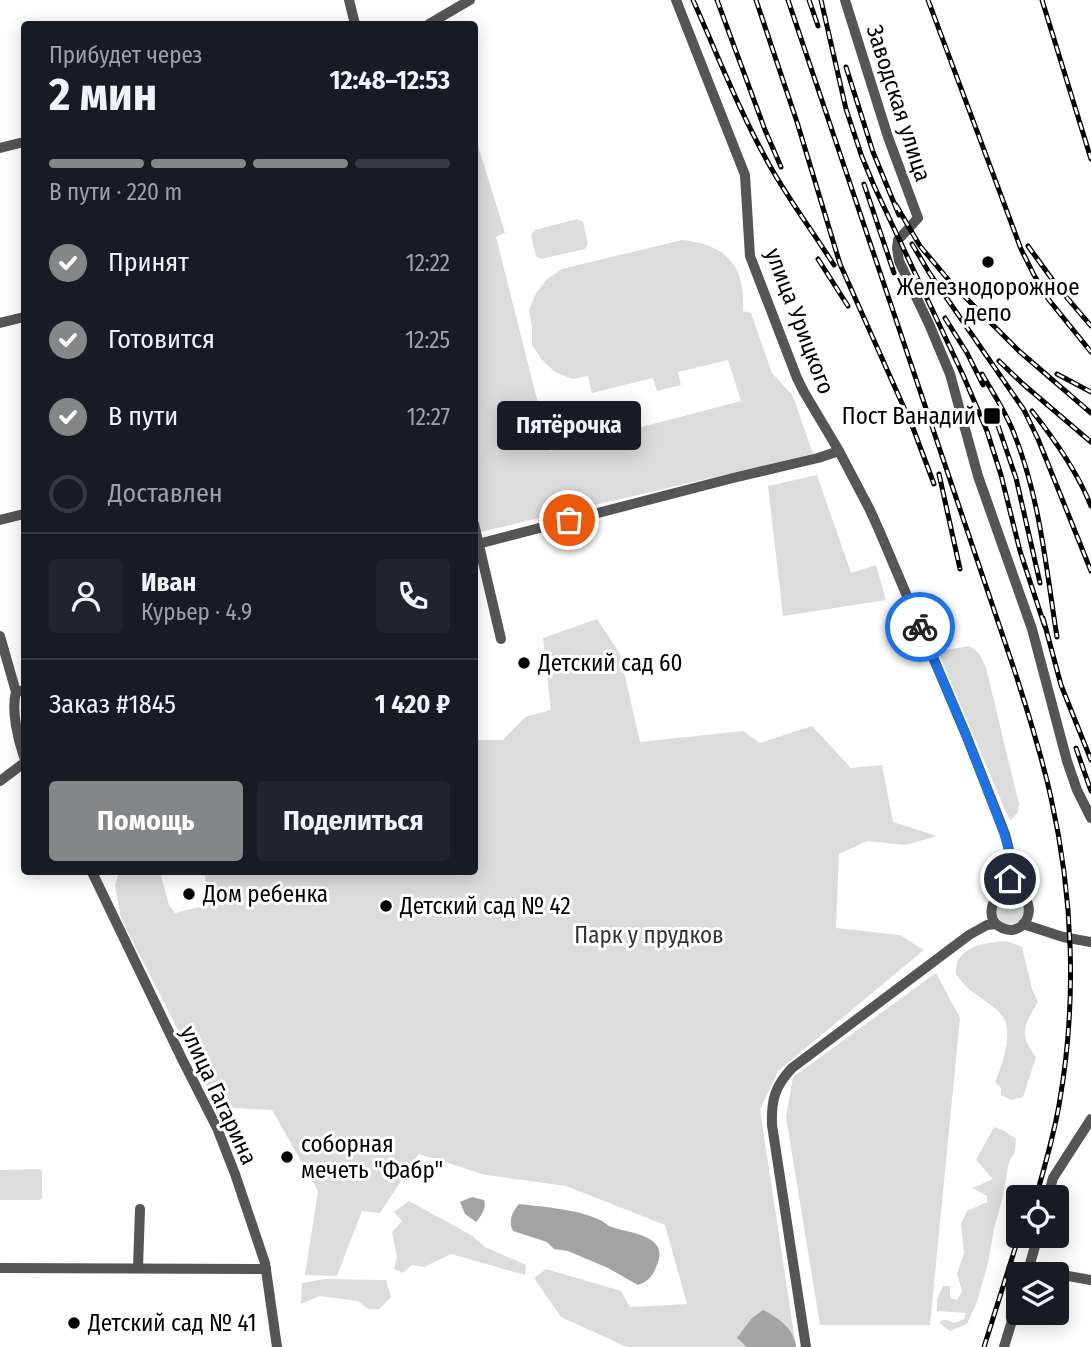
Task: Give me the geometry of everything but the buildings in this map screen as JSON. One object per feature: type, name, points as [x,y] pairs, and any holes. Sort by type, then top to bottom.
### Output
[{"type":"street","points":[[349,0],[354,21]]},
{"type":"street","points":[[434,21],[470,0]]},
{"type":"street","name":"улица Урицкого","points":[[676,0],[744,175],[750,256],[797,378],[869,508],[976,761],[1010,855],[1010,891]]},
{"type":"street","name":"Заводская улица","points":[[845,0],[891,147],[918,218],[898,240],[899,261],[950,374],[978,476],[1032,629],[1069,768],[1091,818]]},
{"type":"street","points":[[0,148],[21,143]]},
{"type":"street","points":[[0,323],[21,318]]},
{"type":"street","points":[[478,544],[839,451]]},
{"type":"street","points":[[0,520],[21,514]]},
{"type":"street","points":[[478,548],[501,639]]},
{"type":"street","points":[[0,636],[20,691],[14,700],[21,749]]},
{"type":"street","points":[[0,781],[21,765]]},
{"type":"street","name":"улица Гагарина","points":[[93,875],[217,1128],[235,1174],[266,1269],[277,1347]]},
{"type":"street","points":[[991,922],[990,910],[993,902],[998,895],[1010,891],[1021,893],[1028,904],[1028,923]]},
{"type":"street","points":[[991,922],[1001,929],[1011,931],[1028,923]]},
{"type":"street","points":[[806,1347],[772,1125],[775,1093],[792,1068],[969,934],[991,922]]},
{"type":"street","points":[[1028,923],[1063,937],[1091,942]]},
{"type":"street","points":[[1051,1185],[1091,1119]]},
{"type":"street","points":[[138,1268],[140,1209]]},
{"type":"street","points":[[0,1268],[266,1269]]},
{"type":"street","points":[[1069,1276],[1091,1279]]},
{"type":"street","points":[[1004,1347],[1011,1325]]},
{"type":"green space","points":[[478,146],[505,233],[496,237],[550,451],[741,401],[728,360],[678,372],[681,385],[657,391],[653,378],[592,393],[588,376],[572,379],[555,372],[542,360],[532,345],[529,310],[536,293],[547,279],[562,269],[682,240],[698,242],[722,253],[737,270],[743,295],[743,311],[751,313],[772,373],[793,396],[813,454],[480,532]]},
{"type":"green space","points":[[577,219],[583,222],[588,243],[585,249],[541,259],[536,256],[531,235],[535,230]]},
{"type":"green space","points":[[817,475],[851,573],[876,565],[886,600],[783,616],[768,486]]},
{"type":"green space","name":"Парк у прудков","points":[[597,619],[620,654],[640,742],[743,731],[760,743],[812,726],[851,768],[882,765],[893,822],[937,836],[906,845],[867,841],[839,854],[836,928],[900,935],[924,950],[778,1071],[760,1110],[796,1347],[627,1347],[561,1317],[534,1278],[546,1269],[621,1291],[630,1307],[687,1304],[665,1225],[566,1186],[486,1175],[419,1154],[380,1213],[362,1211],[337,1276],[305,1275],[318,1191],[272,1110],[217,1107],[121,918],[115,885],[118,875],[161,875],[169,905],[175,913],[211,904],[205,875],[478,875],[478,740],[503,740],[525,717],[551,710],[543,638]]},
{"type":"green space","points":[[969,646],[979,655],[986,668],[1019,804],[1018,812],[1011,820],[936,647],[946,650]]},
{"type":"green space","points":[[1010,896],[1020,900],[1024,910],[1020,920],[1010,924],[1000,920],[996,910],[1000,900]]},
{"type":"green space","points":[[1007,941],[1022,947],[1032,989],[1038,1002],[1025,1030],[1027,1042],[1036,1057],[1023,1097],[1011,1100],[1001,1095],[1001,1088],[995,1082],[1007,1042],[1004,1018],[968,988],[956,974],[957,963],[972,948]]},
{"type":"green space","points":[[936,973],[960,1018],[930,1325],[820,1325],[786,1117],[793,1077]]},
{"type":"green space","points":[[994,1127],[1016,1139],[1015,1152],[1009,1162],[977,1302],[967,1324],[950,1331],[939,1323],[946,1320],[954,1323],[964,1319],[966,1313],[937,1311],[937,1299],[943,1286],[950,1286],[950,1298],[957,1300],[962,1291],[957,1274],[964,1253],[961,1224],[967,1211],[987,1202],[987,1196],[972,1188],[993,1179],[976,1160]]},
{"type":"green space","points":[[0,1170],[42,1171],[40,1200],[0,1200]]},
{"type":"green space","points":[[409,1201],[471,1235],[485,1247],[526,1265],[525,1275],[451,1254],[424,1267],[412,1265],[403,1273],[394,1269],[397,1257],[392,1232],[402,1221],[394,1212]]},
{"type":"green space","points":[[325,1279],[386,1280],[391,1297],[379,1309],[368,1309],[358,1301],[319,1296],[301,1304],[302,1283]]},
{"type":"shaded area","points":[[472,1197],[484,1200],[485,1203],[476,1222],[465,1214],[460,1202]]},
{"type":"shaded area","points":[[519,1204],[581,1213],[609,1226],[644,1236],[657,1246],[659,1253],[655,1270],[649,1279],[638,1285],[608,1268],[513,1231],[512,1217]]},
{"type":"shaded area","points":[[763,1310],[789,1329],[796,1347],[747,1347],[737,1338],[751,1319]]},
{"type":"railway","points":[[693,0],[759,146],[834,265]]},
{"type":"railway","points":[[717,0],[781,167]]},
{"type":"railway","points":[[756,0],[840,264],[913,428],[934,484]]},
{"type":"railway","points":[[788,0],[1016,675],[1051,798],[1068,910],[1069,1024],[1060,1099],[1039,1185]]},
{"type":"railway","points":[[809,0],[818,26]]},
{"type":"railway","points":[[821,0],[846,109],[862,157],[987,431],[1020,551],[1045,627]]},
{"type":"railway","points":[[928,0],[1021,249],[1049,300],[1091,352]]},
{"type":"railway","points":[[1042,0],[1091,159]]},
{"type":"railway","points":[[846,67],[873,152],[899,215]]},
{"type":"railway","points":[[864,184],[894,273]]},
{"type":"railway","points":[[896,205],[920,246],[952,284],[1019,351],[1091,413]]},
{"type":"railway","points":[[912,244],[1024,410],[1091,571]]},
{"type":"railway","points":[[1028,246],[1091,326]]},
{"type":"railway","points":[[818,259],[848,306]]},
{"type":"railway","points":[[945,318],[983,385]]},
{"type":"railway","points":[[999,361],[1091,442]]},
{"type":"railway","points":[[982,374],[1010,424],[1030,481],[1057,637]]},
{"type":"railway","points":[[1057,374],[1091,392]]},
{"type":"railway","points":[[993,411],[1016,478],[1040,583]]},
{"type":"railway","points":[[1032,411],[1065,456],[1091,506]]},
{"type":"railway","points":[[939,474],[960,569]]},
{"type":"railway","points":[[1043,618],[1061,685],[1091,760]]},
{"type":"railway","points":[[1076,748],[1091,791]]},
{"type":"railway","points":[[984,1347],[1015,1248]]},
{"type":"way so far","points":[[569,520],[839,451],[869,508],[920,627]]},
{"type":"place","name":"Железнодорожное депо","points":[[988,262]]},
{"type":"place","name":"Пост Ванадий","points":[[992,416]]},
{"type":"place","name":"Пятёрочка","points":[[569,520]]},
{"type":"place","name":"Детский сад 60","points":[[524,663]]},
{"type":"place","name":"Дом ребенка","points":[[189,894]]},
{"type":"place","name":"Детский сад № 42","points":[[386,906]]},
{"type":"place","name":"соборная мечеть \"Фабр\"","points":[[287,1157]]},
{"type":"place","name":"Детский сад № 41","points":[[74,1323]]},
{"type":"route","points":[[920,627],[1004,834],[1010,855],[1010,879]]}]
